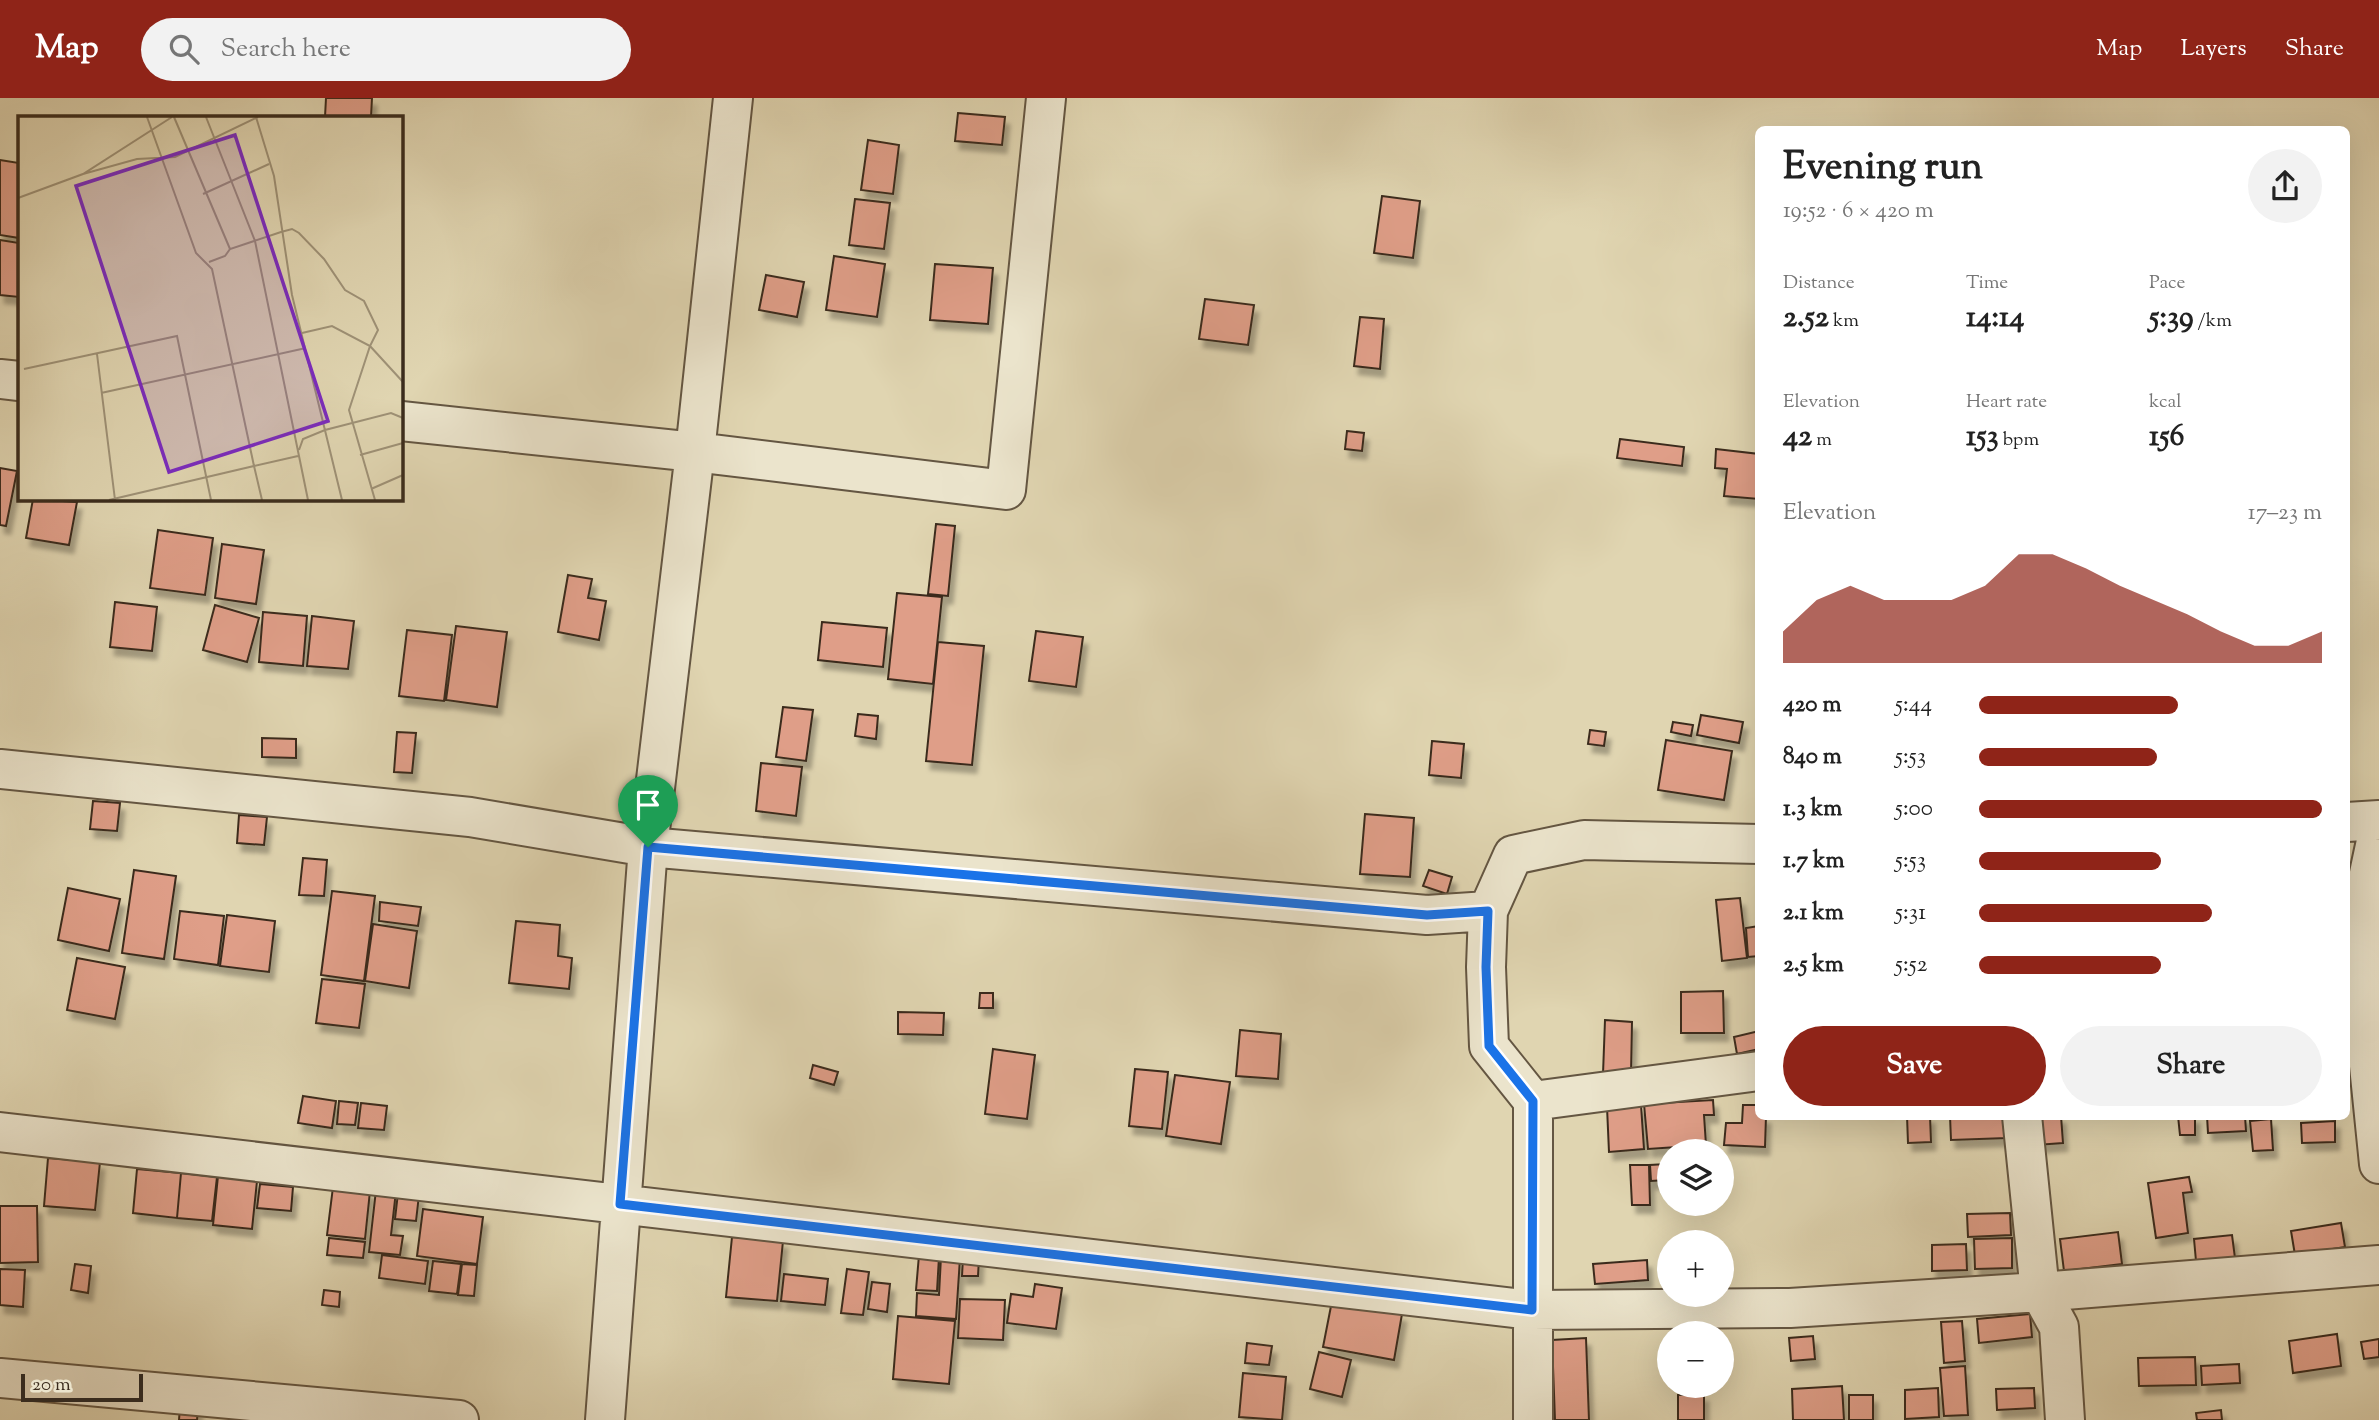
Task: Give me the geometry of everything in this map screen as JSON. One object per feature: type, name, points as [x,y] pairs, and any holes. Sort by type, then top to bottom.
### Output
[{"type":"street","points":[[605,1420],[648,847],[695,453],[733,98]]},
{"type":"street","points":[[402,421],[1006,490],[1046,98]]},
{"type":"street","points":[[0,379],[18,381]]},
{"type":"street","points":[[0,769],[470,817],[648,847],[1413,914],[1488,911]]},
{"type":"street","points":[[2350,822],[2379,820]]},
{"type":"street","points":[[2379,827],[2360,916],[2364,1026],[2379,1164]]},
{"type":"street","points":[[1534,1420],[1533,1101],[1489,1046],[1486,967],[1488,911],[1513,855],[1584,840],[1755,844]]},
{"type":"street","points":[[1533,1101],[1755,1071]]},
{"type":"street","points":[[2022,1120],[2040,1292],[2059,1326],[2065,1420]]},
{"type":"street","points":[[0,1132],[1532,1310],[1790,1308],[2040,1292],[2379,1265]]},
{"type":"street","points":[[0,1378],[459,1420]]},
{"type":"building","points":[[326,98],[372,98],[371,116],[325,116]]},
{"type":"building","points":[[958,113],[1005,117],[1002,145],[955,141]]},
{"type":"building","points":[[868,140],[899,145],[893,194],[861,190]]},
{"type":"building","points":[[0,160],[18,163],[18,238],[0,235]]},
{"type":"building","points":[[1382,196],[1420,201],[1413,258],[1374,253]]},
{"type":"building","points":[[855,199],[890,203],[884,249],[849,245]]},
{"type":"building","points":[[0,240],[18,243],[18,297],[0,295]]},
{"type":"building","points":[[834,256],[885,264],[877,317],[826,310]]},
{"type":"building","points":[[935,264],[993,268],[988,324],[930,320]]},
{"type":"building","points":[[766,275],[804,282],[797,317],[759,310]]},
{"type":"building","points":[[1205,299],[1254,305],[1248,345],[1199,339]]},
{"type":"building","points":[[1360,317],[1384,319],[1380,369],[1354,366]]},
{"type":"building","points":[[1347,431],[1364,433],[1362,451],[1345,449]]},
{"type":"building","points":[[1620,439],[1684,447],[1682,466],[1617,458]]},
{"type":"building","points":[[1716,449],[1755,454],[1755,499],[1724,496],[1727,469],[1715,468]]},
{"type":"building","points":[[0,468],[17,471],[6,526],[0,525]]},
{"type":"building","points":[[33,500],[77,502],[69,545],[26,538]]},
{"type":"building","points":[[936,524],[955,526],[948,596],[928,594]]},
{"type":"building","points":[[158,530],[213,538],[205,595],[150,588]]},
{"type":"building","points":[[222,544],[264,550],[256,604],[215,598]]},
{"type":"building","points":[[568,575],[592,579],[588,598],[606,601],[599,640],[558,632]]},
{"type":"building","points":[[897,593],[942,597],[933,684],[888,679]]},
{"type":"building","points":[[115,602],[157,607],[152,651],[110,647]]},
{"type":"building","points":[[215,605],[259,618],[247,662],[203,650]]},
{"type":"building","points":[[263,612],[307,616],[303,666],[259,662]]},
{"type":"building","points":[[312,616],[354,621],[348,669],[307,666]]},
{"type":"building","points":[[822,622],[887,628],[883,667],[818,660]]},
{"type":"building","points":[[456,626],[507,632],[497,707],[446,700]]},
{"type":"building","points":[[407,630],[452,635],[444,701],[399,696]]},
{"type":"building","points":[[1036,631],[1083,637],[1076,687],[1029,681]]},
{"type":"building","points":[[938,642],[984,646],[972,765],[926,761]]},
{"type":"building","points":[[783,707],[813,710],[806,761],[776,757]]},
{"type":"building","points":[[858,714],[878,716],[876,739],[855,736]]},
{"type":"building","points":[[1701,715],[1743,722],[1739,743],[1697,735]]},
{"type":"building","points":[[1673,722],[1693,725],[1691,736],[1671,732]]},
{"type":"building","points":[[1590,730],[1606,732],[1604,746],[1588,744]]},
{"type":"building","points":[[397,732],[416,733],[412,773],[394,772]]},
{"type":"building","points":[[262,738],[296,739],[296,758],[262,757]]},
{"type":"building","points":[[1666,740],[1732,751],[1724,800],[1658,790]]},
{"type":"building","points":[[1432,741],[1464,744],[1461,778],[1429,775]]},
{"type":"building","points":[[761,763],[802,767],[796,816],[756,811]]},
{"type":"building","points":[[93,801],[120,803],[117,831],[90,829]]},
{"type":"building","points":[[1365,814],[1414,818],[1410,877],[1360,874]]},
{"type":"building","points":[[239,815],[267,817],[264,845],[237,843]]},
{"type":"building","points":[[303,858],[327,860],[324,896],[299,895]]},
{"type":"building","points":[[134,870],[176,876],[164,959],[122,953]]},
{"type":"building","points":[[1429,870],[1452,877],[1447,894],[1423,886]]},
{"type":"building","points":[[68,888],[120,899],[109,951],[58,940]]},
{"type":"building","points":[[332,891],[375,896],[364,981],[321,975]]},
{"type":"building","points":[[1740,898],[1747,958],[1722,961],[1716,900]]},
{"type":"building","points":[[380,902],[421,907],[418,926],[379,921]]},
{"type":"building","points":[[180,911],[224,916],[218,965],[174,959]]},
{"type":"building","points":[[227,915],[275,921],[269,972],[220,966]]},
{"type":"building","points":[[516,921],[560,925],[558,956],[572,958],[569,989],[509,983]]},
{"type":"building","points":[[373,924],[417,931],[409,988],[365,981]]},
{"type":"building","points":[[1755,927],[1755,956],[1748,957],[1746,928]]},
{"type":"building","points":[[77,958],[125,967],[115,1019],[67,1010]]},
{"type":"building","points":[[322,979],[365,984],[359,1028],[316,1023]]},
{"type":"building","points":[[1723,991],[1724,1033],[1681,1033],[1681,992]]},
{"type":"building","points":[[980,993],[993,993],[993,1008],[979,1008]]},
{"type":"building","points":[[898,1012],[944,1013],[943,1035],[898,1034]]},
{"type":"building","points":[[1605,1020],[1632,1022],[1631,1074],[1603,1074]]},
{"type":"building","points":[[1240,1030],[1281,1034],[1278,1079],[1236,1076]]},
{"type":"building","points":[[1755,1032],[1755,1050],[1737,1054],[1734,1037]]},
{"type":"building","points":[[993,1049],[1035,1055],[1027,1119],[985,1114]]},
{"type":"building","points":[[813,1065],[838,1072],[834,1085],[810,1078]]},
{"type":"building","points":[[1135,1069],[1168,1072],[1162,1129],[1129,1126]]},
{"type":"building","points":[[1175,1075],[1230,1082],[1221,1144],[1166,1136]]},
{"type":"building","points":[[303,1096],[336,1101],[332,1128],[298,1123]]},
{"type":"building","points":[[1713,1100],[1714,1115],[1704,1115],[1706,1139],[1657,1139],[1657,1148],[1648,1149],[1644,1104]]},
{"type":"building","points":[[339,1101],[358,1103],[355,1125],[337,1124]]},
{"type":"building","points":[[361,1103],[387,1106],[384,1130],[358,1128]]},
{"type":"building","points":[[1641,1105],[1644,1149],[1609,1152],[1607,1107]]},
{"type":"building","points":[[1743,1105],[1755,1105],[1755,1120],[1766,1120],[1765,1147],[1734,1145],[1734,1139],[1725,1139],[1726,1123],[1742,1123]]},
{"type":"building","points":[[1907,1120],[1930,1120],[1931,1142],[1908,1143]]},
{"type":"building","points":[[1950,1120],[2006,1120],[2007,1138],[1951,1140]]},
{"type":"building","points":[[2035,1120],[2061,1120],[2063,1143],[2036,1145]]},
{"type":"building","points":[[2178,1120],[2195,1120],[2195,1135],[2180,1135]]},
{"type":"building","points":[[2207,1120],[2245,1120],[2246,1131],[2208,1133]]},
{"type":"building","points":[[2271,1120],[2273,1150],[2253,1151],[2250,1121]]},
{"type":"building","points":[[2335,1121],[2335,1142],[2302,1143],[2301,1123]]},
{"type":"building","points":[[48,1158],[100,1162],[95,1210],[44,1206]]},
{"type":"building","points":[[1630,1165],[1649,1165],[1650,1205],[1632,1205]]},
{"type":"building","points":[[1650,1165],[1657,1165],[1657,1181],[1651,1181]]},
{"type":"building","points":[[137,1169],[181,1173],[177,1218],[133,1213]]},
{"type":"building","points":[[181,1173],[217,1177],[212,1221],[177,1218]]},
{"type":"building","points":[[218,1176],[257,1181],[252,1229],[213,1225]]},
{"type":"building","points":[[2189,1177],[2192,1192],[2183,1193],[2188,1233],[2156,1238],[2148,1183]]},
{"type":"building","points":[[260,1184],[293,1187],[291,1211],[257,1208]]},
{"type":"building","points":[[333,1187],[370,1191],[365,1239],[327,1235]]},
{"type":"building","points":[[376,1190],[396,1191],[391,1235],[403,1236],[400,1255],[369,1252]]},
{"type":"building","points":[[398,1193],[419,1195],[416,1221],[395,1219]]},
{"type":"building","points":[[0,1206],[37,1206],[38,1262],[0,1263]]},
{"type":"building","points":[[423,1209],[483,1217],[477,1264],[417,1256]]},
{"type":"building","points":[[2010,1213],[2011,1235],[1968,1237],[1967,1214]]},
{"type":"building","points":[[2341,1223],[2345,1247],[2295,1255],[2291,1231]]},
{"type":"building","points":[[2118,1232],[2122,1264],[2064,1271],[2060,1239]]},
{"type":"building","points":[[2232,1235],[2235,1258],[2196,1261],[2194,1239]]},
{"type":"building","points":[[732,1237],[783,1241],[777,1301],[726,1297]]},
{"type":"building","points":[[329,1238],[365,1242],[363,1258],[327,1255]]},
{"type":"building","points":[[2012,1238],[2012,1268],[1975,1269],[1974,1239]]},
{"type":"building","points":[[1966,1244],[1967,1270],[1932,1271],[1932,1245]]},
{"type":"building","points":[[382,1255],[428,1261],[425,1284],[379,1278]]},
{"type":"building","points":[[919,1255],[939,1257],[937,1291],[916,1290]]},
{"type":"building","points":[[941,1257],[960,1258],[956,1319],[916,1316],[917,1293],[939,1295]]},
{"type":"building","points":[[963,1258],[979,1258],[978,1276],[962,1276]]},
{"type":"building","points":[[1647,1260],[1648,1280],[1595,1284],[1593,1264]]},
{"type":"building","points":[[433,1261],[461,1264],[457,1294],[429,1291]]},
{"type":"building","points":[[75,1264],[91,1266],[88,1293],[71,1290]]},
{"type":"building","points":[[462,1264],[477,1265],[474,1296],[458,1295]]},
{"type":"building","points":[[0,1269],[25,1270],[23,1307],[0,1305]]},
{"type":"building","points":[[847,1269],[869,1272],[863,1315],[841,1313]]},
{"type":"building","points":[[784,1274],[828,1279],[825,1305],[781,1301]]},
{"type":"building","points":[[872,1282],[890,1284],[887,1312],[868,1309]]},
{"type":"building","points":[[1035,1284],[1062,1288],[1056,1329],[1007,1323],[1011,1294],[1033,1297]]},
{"type":"building","points":[[324,1290],[340,1292],[339,1307],[322,1305]]},
{"type":"building","points":[[960,1299],[1005,1300],[1003,1340],[958,1338]]},
{"type":"building","points":[[1332,1301],[1402,1314],[1394,1360],[1323,1347]]},
{"type":"building","points":[[2030,1314],[2032,1337],[1979,1343],[1977,1319]]},
{"type":"building","points":[[898,1316],[955,1321],[949,1384],[893,1379]]},
{"type":"building","points":[[1962,1321],[1965,1361],[1944,1363],[1941,1322]]},
{"type":"building","points":[[2337,1334],[2341,1366],[2293,1373],[2289,1341]]},
{"type":"building","points":[[1813,1336],[1815,1359],[1791,1361],[1789,1338]]},
{"type":"building","points":[[1586,1338],[1589,1420],[1555,1420],[1552,1340]]},
{"type":"building","points":[[2379,1339],[2379,1357],[2364,1359],[2361,1342]]},
{"type":"building","points":[[1247,1343],[1272,1346],[1269,1365],[1245,1363]]},
{"type":"building","points":[[1319,1352],[1351,1360],[1342,1397],[1310,1389]]},
{"type":"building","points":[[2195,1357],[2196,1385],[2139,1386],[2138,1358]]},
{"type":"building","points":[[2239,1364],[2240,1383],[2202,1385],[2201,1366]]},
{"type":"building","points":[[1965,1366],[1968,1415],[1944,1416],[1940,1368]]},
{"type":"building","points":[[1243,1373],[1286,1377],[1282,1420],[1239,1417]]},
{"type":"building","points":[[1842,1386],[1844,1420],[1793,1420],[1792,1389]]},
{"type":"building","points":[[1938,1388],[1939,1417],[1905,1419],[1905,1390]]},
{"type":"building","points":[[2034,1388],[2035,1408],[1997,1410],[1996,1389]]},
{"type":"building","points":[[1849,1395],[1873,1395],[1873,1420],[1849,1420]]},
{"type":"building","points":[[1678,1398],[1704,1398],[1704,1420],[1678,1420]]},
{"type":"building","points":[[180,1407],[198,1409],[197,1420],[179,1420]]},
{"type":"building","points":[[2221,1410],[2222,1420],[2197,1420],[2196,1413]]},
{"type":"route","points":[[648,847],[1427,915],[1488,911],[1486,967],[1489,1046],[1533,1101],[1532,1310],[620,1204],[648,847]]}]
